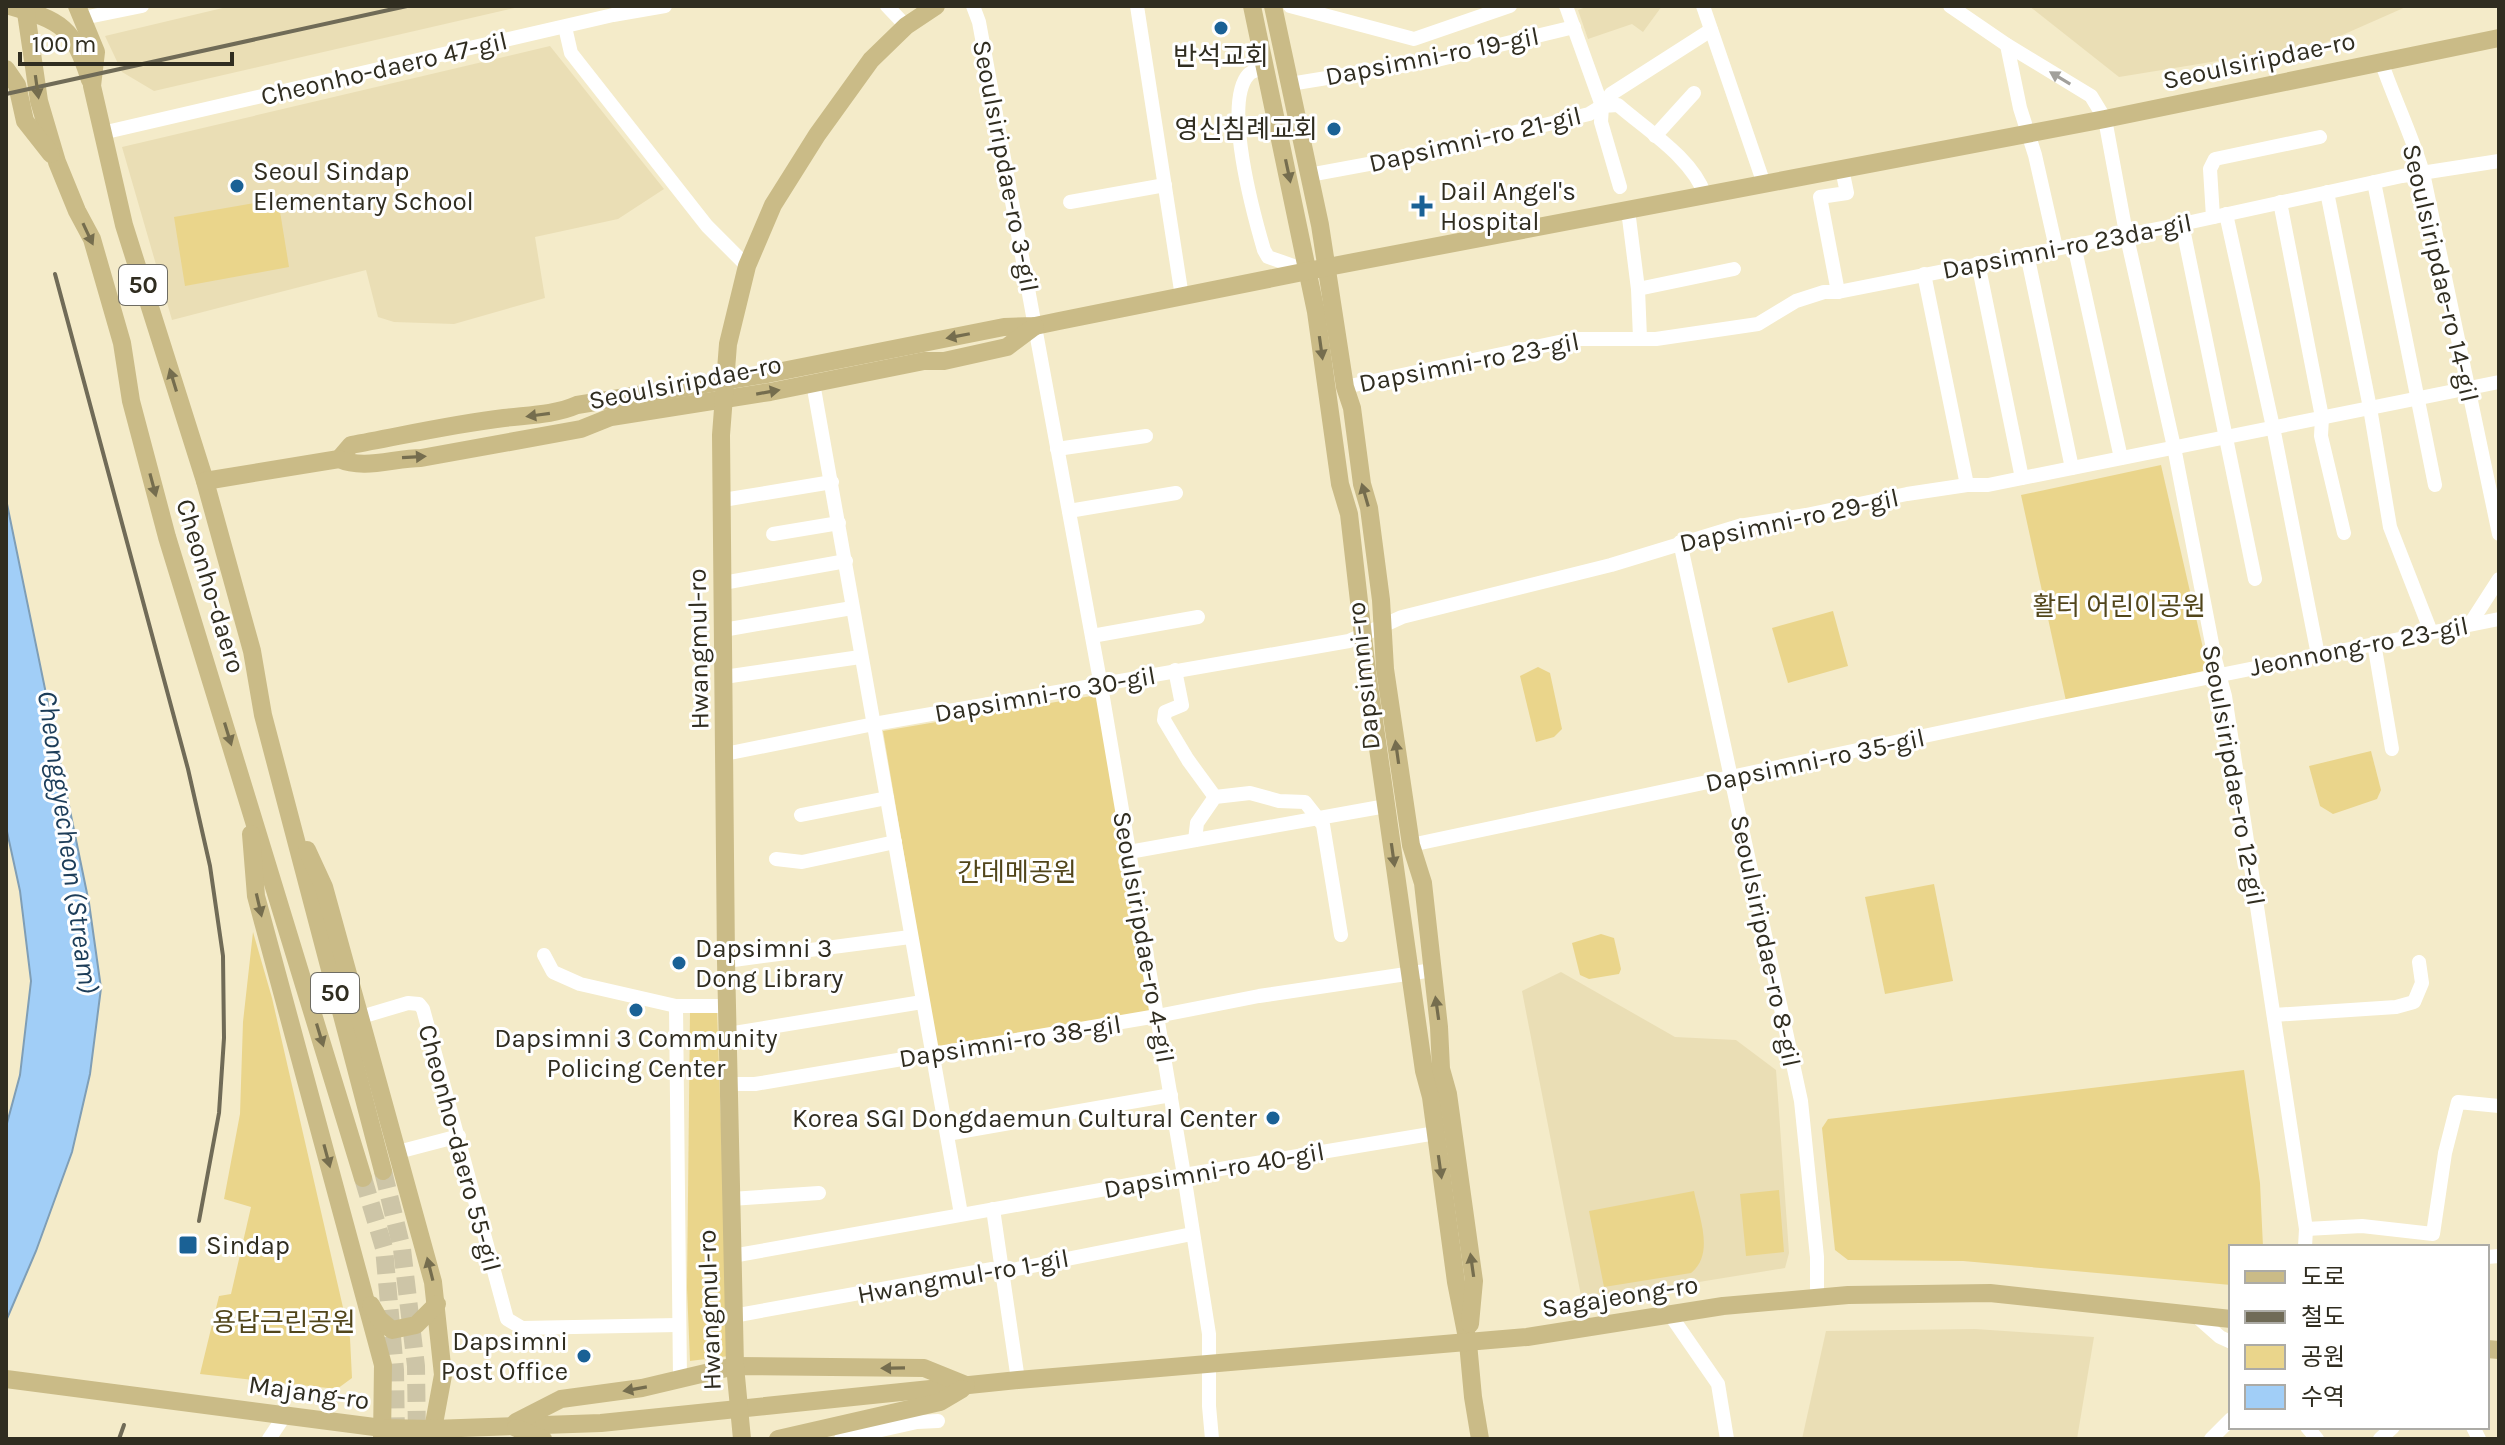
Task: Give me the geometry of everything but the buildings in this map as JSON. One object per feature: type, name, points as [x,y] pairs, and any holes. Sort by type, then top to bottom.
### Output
[{"type":"main road","name":"Hwangmul-ro","points":[[742,1439],[733,1316],[726,961],[723,500],[724,390],[728,344],[747,266],[764,221],[817,135],[871,60],[906,26],[936,6]]},
{"type":"main road","name":"Dapsimni-ro","points":[[1252,6],[1309,271],[1340,484],[1349,514],[1386,806],[1480,1439]]},
{"type":"main road","name":"Dapsimni-ro","points":[[1279,6],[1290,84],[1328,267],[1345,387],[1352,408],[1362,484],[1369,508],[1385,669],[1411,845],[1423,883],[1439,1027],[1438,1044],[1474,1281],[1468,1343]]},
{"type":"main road","name":"Cheonho-daero","points":[[21,7],[39,101],[57,162],[92,239],[122,343],[131,401],[167,537],[363,1178]]},
{"type":"main road","points":[[21,7],[49,18],[77,43],[92,86]]},
{"type":"main road","name":"Cheonho-daero","points":[[80,12],[96,52],[92,86],[124,225],[205,481],[252,651],[263,715],[383,1171]]},
{"type":"main road","name":"Seoulsiripdae-ro","points":[[724,390],[1004,327],[1035,326],[2105,119],[2499,38]]},
{"type":"main road","points":[[6,69],[17,85],[25,121],[57,162]]},
{"type":"main road","name":"Seoulsiripdae-ro","points":[[205,481],[339,459],[351,445],[504,418],[564,411],[577,405],[813,383],[1007,347],[1035,326]]},
{"type":"main road","points":[[249,799],[256,896],[383,1365],[382,1434]]},
{"type":"main road","points":[[290,814],[324,887],[437,1304],[443,1375],[434,1434],[510,1426],[561,1399],[615,1392],[735,1366],[924,1368],[967,1385],[939,1412],[778,1439]]},
{"type":"main road","points":[[364,1292],[379,1319],[392,1330],[416,1325],[437,1304]]},
{"type":"main road","name":"Sagajeong-ro","points":[[510,1426],[601,1423],[1018,1380],[1468,1343],[1671,1316],[1723,1306],[1817,1297],[1990,1293],[2229,1319]]},
{"type":"main road","name":"Majang-ro","points":[[6,1379],[285,1415],[382,1434],[434,1434]]},
{"type":"main road","points":[[510,1426],[543,1439]]},
{"type":"street","points":[[80,12],[142,6]]},
{"type":"street","name":"Cheonho-daero 47-gil","points":[[102,133],[665,6]]},
{"type":"street","points":[[887,6],[906,26]]},
{"type":"street","name":"Seoulsiripdae-ro 3-gil","points":[[973,6],[979,22],[1035,326]]},
{"type":"street","points":[[1137,6],[1182,297]]},
{"type":"street","points":[[1279,6],[1414,39],[1510,6]]},
{"type":"street","points":[[1566,6],[1602,106],[1601,122],[1620,187]]},
{"type":"street","points":[[1703,6],[1764,184]]},
{"type":"street","points":[[1950,6],[2091,96],[2105,119]]},
{"type":"street","points":[[565,27],[571,53],[707,226],[747,266]]},
{"type":"street","name":"Dapsimni-ro 19-gil","points":[[1290,84],[1437,60],[1574,27]]},
{"type":"street","name":"Dapsimni-ro 21-gil","points":[[1309,175],[1439,151],[1589,114],[1602,106],[1611,94],[1711,30]]},
{"type":"street","points":[[2007,45],[2056,248]]},
{"type":"street","name":"Seoulsiripdae-ro 14-gil","points":[[2381,61],[2396,108],[2423,173],[2499,534]]},
{"type":"street","points":[[1266,67],[1250,72],[1247,77],[1239,106],[1238,137],[1264,250],[1268,257],[1309,271]]},
{"type":"street","points":[[1655,136],[1694,93]]},
{"type":"street","points":[[1602,106],[1618,105],[1655,136],[1699,178],[1705,195]]},
{"type":"street","name":"Seoulsiripdae-ro 12-gil","points":[[2105,119],[2126,233],[2225,696],[2306,1229],[2305,1245]]},
{"type":"street","points":[[2318,655],[2273,427],[2210,169],[2215,159],[2320,137]]},
{"type":"street","name":"Dapsimni-ro 23da-gil","points":[[1640,338],[1656,339],[1758,324],[1796,301],[1824,292],[1838,292],[2182,224],[2374,182],[2499,161]]},
{"type":"street","points":[[1838,292],[1820,197],[1847,193],[1842,169]]},
{"type":"street","points":[[2374,182],[2435,485]]},
{"type":"street","points":[[1070,202],[1165,185]]},
{"type":"street","points":[[2327,192],[2390,527],[2431,632]]},
{"type":"street","points":[[2280,202],[2322,417],[2321,436],[2344,533]]},
{"type":"street","points":[[1628,210],[1638,289],[1640,338]]},
{"type":"street","points":[[2182,224],[2255,579]]},
{"type":"street","points":[[2074,245],[2121,458]]},
{"type":"street","points":[[2027,254],[2072,468]]},
{"type":"street","points":[[1978,263],[2022,478]]},
{"type":"street","points":[[1638,289],[1734,269]]},
{"type":"street","points":[[1924,274],[1967,485]]},
{"type":"street","name":"Seoulsiripdae-ro 4-gil","points":[[1035,326],[1101,686],[1184,1175],[1209,1334],[1212,1439]]},
{"type":"street","name":"Dapsimni-ro 23-gil","points":[[1345,387],[1573,339],[1640,338]]},
{"type":"street","name":"Dapsimni-ro 29-gil","points":[[1364,634],[1402,617],[1611,565],[1739,526],[1967,485],[1988,485],[2499,382]]},
{"type":"street","points":[[813,383],[961,1214]]},
{"type":"street","points":[[1057,449],[1146,436]]},
{"type":"street","points":[[723,500],[832,482]]},
{"type":"street","points":[[1069,511],[1176,493]]},
{"type":"street","points":[[773,534],[839,523]]},
{"type":"street","name":"Seoulsiripdae-ro 8-gil","points":[[1680,542],[1801,1101],[1817,1257],[1817,1297]]},
{"type":"street","points":[[723,583],[846,561]]},
{"type":"street","points":[[2470,624],[2499,579]]},
{"type":"street","points":[[723,630],[852,608]]},
{"type":"street","points":[[1092,636],[1198,617]]},
{"type":"street","name":"Jeonnong-ro 23-gil","points":[[2219,675],[2499,619]]},
{"type":"street","name":"Dapsimni-ro 30-gil","points":[[725,754],[874,724],[1349,641],[1364,634]]},
{"type":"street","points":[[2374,643],[2392,749]]},
{"type":"street","points":[[724,677],[860,657]]},
{"type":"street","points":[[1175,670],[1182,705],[1165,712],[1164,720],[1215,797]]},
{"type":"street","name":"Dapsimni-ro 35-gil","points":[[1411,845],[2219,675]]},
{"type":"street","points":[[1195,840],[1197,823],[1215,797],[1250,793],[1279,801],[1305,802],[1323,825],[1341,935]]},
{"type":"street","points":[[801,815],[887,798]]},
{"type":"street","points":[[1129,852],[1386,806]]},
{"type":"street","points":[[776,859],[802,862],[895,842]]},
{"type":"street","points":[[726,961],[910,937]]},
{"type":"street","points":[[544,955],[553,972],[565,979],[676,1006],[727,1006]]},
{"type":"street","points":[[2274,1015],[2396,1007],[2414,1002],[2422,983],[2419,962]]},
{"type":"street","name":"Dapsimni-ro 38-gil","points":[[729,1084],[755,1084],[1259,996],[1433,970]]},
{"type":"street","points":[[728,1034],[922,1002]]},
{"type":"street","name":"Cheonho-daero 55-gil","points":[[361,1017],[408,1003],[419,1004],[426,1016],[507,1319],[522,1328],[678,1325]]},
{"type":"street","points":[[676,1006],[680,1379]]},
{"type":"street","points":[[947,1134],[1171,1095]]},
{"type":"street","points":[[2306,1229],[2362,1226],[2433,1234],[2445,1153],[2458,1102],[2499,1106]]},
{"type":"street","name":"Dapsimni-ro 40-gil","points":[[732,1256],[1436,1133]]},
{"type":"street","points":[[398,1152],[459,1136]]},
{"type":"street","points":[[731,1199],[819,1193]]},
{"type":"street","points":[[993,1209],[1018,1380]]},
{"type":"street","name":"Hwangmul-ro 1-gil","points":[[733,1316],[992,1269],[1002,1272],[1192,1234]]},
{"type":"street","points":[[2195,1315],[2229,1341]]},
{"type":"street","points":[[1671,1316],[1718,1384],[1727,1439]]},
{"type":"street","points":[[841,1439],[917,1422],[939,1412],[939,1439]]},
{"type":"street","points":[[269,1439],[285,1415]]},
{"type":"street","points":[[2211,1439],[2229,1421]]},
{"type":"shaded area","points":[[231,6],[523,6],[154,91],[122,72],[105,36]]},
{"type":"shaded area","points":[[1589,6],[1662,6],[1643,32],[1632,24],[1588,39],[1578,10]]},
{"type":"shaded area","points":[[2029,6],[2408,6],[2322,44],[2119,77]]},
{"type":"shaded area","points":[[550,46],[664,189],[618,219],[535,237],[545,298],[454,324],[394,322],[378,317],[366,270],[172,320],[122,147]]},
{"type":"shaded area","points":[[1561,972],[1675,1037],[1736,1040],[1776,1070],[1789,1253],[1785,1268],[1582,1301],[1522,991]]},
{"type":"shaded area","points":[[1975,1329],[2094,1337],[2077,1439],[1802,1439],[1826,1331]]},
{"type":"green space","points":[[278,199],[289,267],[185,286],[174,217]]},
{"type":"green space","name":"활터 어린이공원","points":[[2161,465],[2208,670],[2066,701],[2021,495]]},
{"type":"green space","points":[[1833,611],[1848,666],[1788,683],[1772,628]]},
{"type":"green space","points":[[1538,667],[1550,673],[1562,729],[1554,737],[1536,742],[1520,676]]},
{"type":"green space","name":"간데메공원","points":[[1097,695],[1151,1014],[937,1049],[883,731]]},
{"type":"green space","points":[[2371,751],[2381,790],[2377,799],[2333,814],[2320,806],[2309,766]]},
{"type":"green space","points":[[1934,884],[1953,981],[1885,994],[1865,897]]},
{"type":"green space","name":"용답근린공원","points":[[253,932],[272,998],[350,1338],[352,1378],[337,1389],[200,1374],[219,1296],[231,1294],[251,1207],[224,1199],[240,1114],[243,1022]]},
{"type":"green space","points":[[1601,934],[1614,938],[1621,969],[1619,974],[1589,979],[1580,975],[1572,943]]},
{"type":"green space","points":[[717,1009],[729,1356],[690,1361],[687,1288],[690,1011]]},
{"type":"green space","points":[[2244,1070],[2260,1183],[2263,1245],[2229,1245],[2229,1285],[1963,1261],[1848,1260],[1835,1250],[1822,1128],[1828,1119]]},
{"type":"green space","points":[[1779,1190],[1784,1252],[1746,1256],[1740,1194]]},
{"type":"green space","points":[[1694,1191],[1704,1246],[1698,1265],[1691,1273],[1604,1287],[1589,1211]]},
{"type":"water","name":"Cheonggyecheon (Stream)","points":[[6,499],[89,903],[101,988],[90,1074],[72,1152],[36,1251],[6,1321],[6,1127],[20,1075],[31,981],[20,891],[6,827]]},
{"type":"tunnel","points":[[383,1171],[402,1249],[416,1366],[417,1439]]},
{"type":"tunnel","points":[[363,1178],[384,1248],[395,1370],[396,1439]]},
{"type":"railway","points":[[6,94],[407,6]]},
{"type":"railway","points":[[55,274],[188,769],[210,866],[223,956],[224,1038],[219,1113],[199,1221]]},
{"type":"railway","points":[[119,1439],[124,1425]]},
{"type":"place","name":"반석교회","points":[[1221,28]]},
{"type":"place","name":"영신침례교회","points":[[1334,129]]},
{"type":"place","name":"Seoul Sindap Elementary School","points":[[237,186]]},
{"type":"place","name":"Dail Angel's Hospital","points":[[1422,206]]},
{"type":"place","name":"Dapsimni 3 Dong Library","points":[[679,963]]},
{"type":"place","name":"Dapsimni 3 Community Policing Center","points":[[636,1010]]},
{"type":"place","name":"Korea SGI Dongdaemun Cultural Center","points":[[1273,1118]]},
{"type":"place","name":"Sindap","points":[[188,1245]]},
{"type":"place","name":"Dapsimni Post Office","points":[[584,1356]]}]
